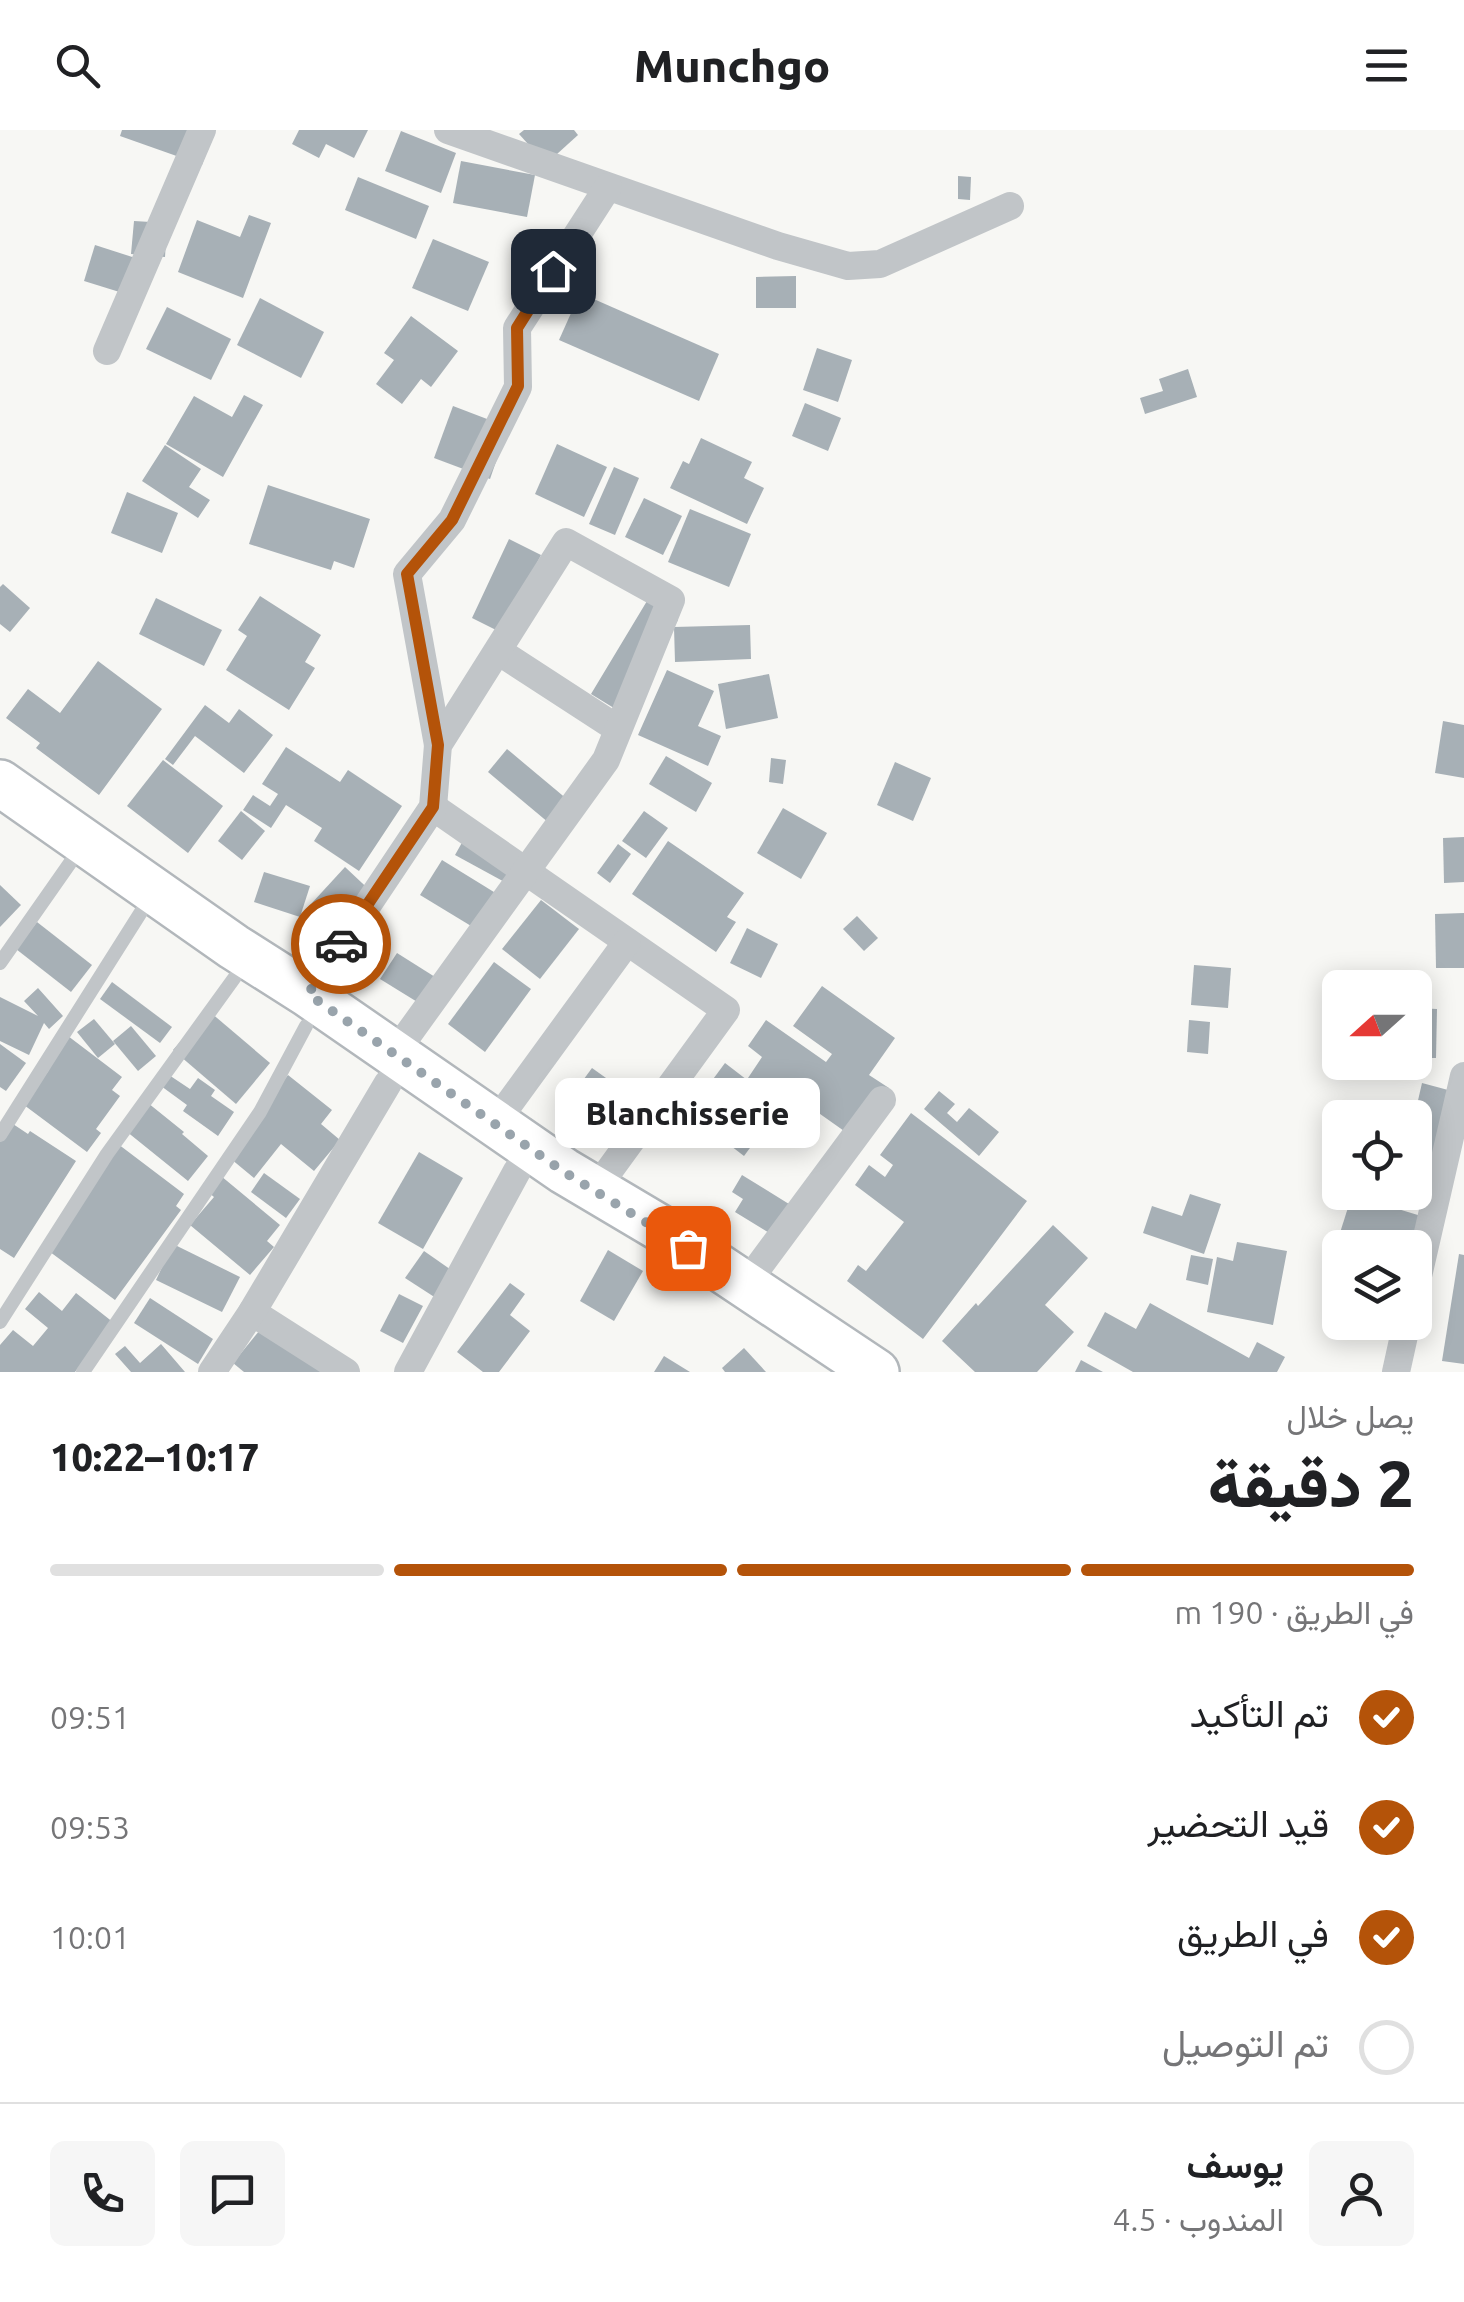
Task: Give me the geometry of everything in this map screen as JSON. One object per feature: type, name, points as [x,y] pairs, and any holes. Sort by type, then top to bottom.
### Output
[{"type":"main road","points":[[0,783],[234,947],[307,1010],[391,1068],[517,1171],[824,1372]]},
{"type":"main road","points":[[0,814],[235,977],[307,1010]]},
{"type":"main road","points":[[391,1068],[494,1123],[876,1372]]},
{"type":"street","points":[[108,351],[202,130]]},
{"type":"street","points":[[448,130],[778,246],[848,266],[880,264],[1010,206]]},
{"type":"street","points":[[307,1010],[433,807],[438,745],[407,574],[452,520],[518,386],[517,328],[608,186]]},
{"type":"street","points":[[212,1372],[252,1312],[391,1068],[606,760],[671,600],[566,542],[438,745]]},
{"type":"street","points":[[498,651],[618,729]]},
{"type":"street","points":[[433,807],[726,1010],[595,1190]]},
{"type":"street","points":[[494,1123],[628,942]]},
{"type":"street","points":[[1428,1230],[1464,1076]]},
{"type":"street","points":[[746,1286],[882,1100]]},
{"type":"street","points":[[408,1372],[517,1171]]},
{"type":"street","points":[[252,1312],[346,1372]]},
{"type":"street","points":[[1396,1372],[1403,1340]]},
{"type":"lane","points":[[0,963],[70,863]]},
{"type":"lane","points":[[0,1135],[141,912]]},
{"type":"lane","points":[[0,1322],[107,1154],[235,977]]},
{"type":"lane","points":[[83,1372],[260,1112],[307,1010]]},
{"type":"building","points":[[122,130],[214,130],[202,165],[120,136]]},
{"type":"building","points":[[299,130],[368,130],[354,158],[326,144],[319,158],[292,144]]},
{"type":"building","points":[[524,130],[574,130],[578,135],[546,164],[519,134]]},
{"type":"building","points":[[401,131],[456,153],[441,193],[385,171]]},
{"type":"building","points":[[461,161],[535,175],[527,217],[453,203]]},
{"type":"building","points":[[958,176],[971,177],[970,200],[958,199]]},
{"type":"building","points":[[358,177],[429,206],[416,239],[345,210]]},
{"type":"building","points":[[249,215],[271,223],[243,298],[178,272],[197,220],[240,237]]},
{"type":"building","points":[[134,221],[167,223],[165,257],[131,254]]},
{"type":"building","points":[[433,239],[489,262],[468,311],[412,288]]},
{"type":"building","points":[[95,245],[154,264],[142,299],[84,281]]},
{"type":"building","points":[[796,276],[796,308],[756,308],[756,277]]},
{"type":"building","points":[[580,293],[719,354],[699,401],[559,340]]},
{"type":"building","points":[[260,298],[324,332],[301,378],[237,345]]},
{"type":"building","points":[[167,307],[231,339],[211,380],[146,349]]},
{"type":"building","points":[[411,316],[458,351],[431,387],[421,379],[402,404],[376,384],[394,360],[384,353]]},
{"type":"building","points":[[817,348],[852,360],[838,402],[803,390]]},
{"type":"building","points":[[1188,369],[1197,397],[1145,414],[1140,398],[1163,391],[1159,379]]},
{"type":"building","points":[[244,395],[263,405],[223,477],[166,444],[194,396],[232,417]]},
{"type":"building","points":[[805,403],[841,418],[828,451],[792,436]]},
{"type":"building","points":[[453,406],[508,427],[490,479],[434,458]]},
{"type":"building","points":[[701,438],[752,462],[744,478],[764,488],[747,524],[670,488],[683,461],[689,464]]},
{"type":"building","points":[[557,444],[607,467],[584,517],[535,494]]},
{"type":"building","points":[[165,445],[201,469],[189,487],[210,500],[198,518],[142,481]]},
{"type":"building","points":[[614,467],[639,478],[615,535],[589,524]]},
{"type":"building","points":[[268,485],[370,519],[354,568],[334,561],[331,570],[249,544]]},
{"type":"building","points":[[127,492],[178,513],[162,553],[111,533]]},
{"type":"building","points":[[644,498],[682,516],[663,555],[625,537]]},
{"type":"building","points":[[690,509],[751,534],[729,587],[668,562]]},
{"type":"building","points":[[509,539],[541,555],[534,569],[518,641],[472,618]]},
{"type":"building","points":[[3,584],[30,608],[10,632],[0,624]]},
{"type":"building","points":[[260,596],[321,635],[305,662],[315,668],[289,710],[226,670],[247,636],[238,630]]},
{"type":"building","points":[[156,598],[222,630],[204,666],[139,634]]},
{"type":"building","points":[[647,601],[678,620],[622,713],[591,694]]},
{"type":"building","points":[[750,625],[751,659],[675,662],[674,627]]},
{"type":"building","points":[[98,661],[162,709],[99,795],[36,748],[40,743],[6,718],[28,689],[60,713]]},
{"type":"building","points":[[667,670],[714,691],[698,726],[721,736],[708,766],[638,735]]},
{"type":"building","points":[[769,674],[778,718],[726,729],[718,684]]},
{"type":"building","points":[[205,705],[229,723],[239,709],[273,735],[244,773],[195,736],[173,765],[165,759]]},
{"type":"building","points":[[1443,721],[1464,725],[1464,778],[1435,773]]},
{"type":"building","points":[[286,747],[340,782],[348,770],[402,806],[359,871],[314,841],[322,828],[286,805],[271,828],[243,810],[253,795],[270,806],[278,794],[262,784]]},
{"type":"building","points":[[507,749],[574,805],[555,828],[488,772]]},
{"type":"building","points":[[666,756],[712,783],[696,812],[649,784]]},
{"type":"building","points":[[771,758],[786,760],[783,784],[769,782]]},
{"type":"building","points":[[163,760],[223,806],[188,853],[127,806]]},
{"type":"building","points":[[895,762],[931,778],[913,821],[877,805]]},
{"type":"building","points":[[783,808],[827,833],[801,879],[757,853]]},
{"type":"building","points":[[241,811],[265,831],[242,860],[218,841]]},
{"type":"building","points":[[644,811],[668,828],[646,858],[622,841]]},
{"type":"building","points":[[1464,837],[1464,882],[1444,883],[1443,838]]},
{"type":"building","points":[[464,839],[518,869],[510,885],[455,855]]},
{"type":"building","points":[[668,841],[744,893],[727,917],[736,922],[716,952],[632,894]]},
{"type":"building","points":[[618,844],[631,854],[610,883],[597,873]]},
{"type":"building","points":[[442,860],[502,897],[481,932],[420,895]]},
{"type":"building","points":[[345,867],[378,898],[331,949],[300,916]]},
{"type":"building","points":[[264,872],[310,886],[300,917],[254,902]]},
{"type":"building","points":[[0,885],[21,905],[0,927]]},
{"type":"building","points":[[541,900],[579,929],[540,979],[502,949]]},
{"type":"building","points":[[1464,913],[1464,968],[1436,968],[1435,914]]},
{"type":"building","points":[[857,916],[878,938],[864,951],[843,929]]},
{"type":"building","points":[[37,922],[92,965],[71,992],[16,949]]},
{"type":"building","points":[[747,928],[778,944],[761,978],[730,963]]},
{"type":"building","points":[[397,953],[443,982],[427,1008],[380,979]]},
{"type":"building","points":[[494,962],[531,989],[485,1052],[448,1024]]},
{"type":"building","points":[[1194,965],[1231,968],[1228,1008],[1191,1005]]},
{"type":"building","points":[[112,982],[172,1027],[160,1043],[100,999]]},
{"type":"building","points":[[822,986],[895,1038],[869,1075],[889,1088],[854,1138],[789,1092],[782,1102],[748,1078],[762,1057],[748,1046],[766,1020],[826,1062],[832,1054],[793,1026]]},
{"type":"building","points":[[38,988],[63,1016],[49,1029],[44,1023],[29,1055],[0,1041],[0,997],[38,1016],[24,1001]]},
{"type":"building","points":[[1432,1009],[1437,1009],[1436,1058],[1432,1058]]},
{"type":"building","points":[[210,1012],[270,1063],[236,1104],[173,1050]]},
{"type":"building","points":[[94,1019],[115,1044],[98,1058],[77,1032]]},
{"type":"building","points":[[1189,1020],[1210,1022],[1208,1054],[1187,1052]]},
{"type":"building","points":[[131,1026],[156,1056],[138,1071],[113,1041]]},
{"type":"building","points":[[68,1036],[122,1077],[112,1090],[120,1096],[96,1129],[101,1133],[87,1152],[24,1105]]},
{"type":"building","points":[[0,1044],[26,1063],[6,1091],[0,1087]]},
{"type":"building","points":[[725,1063],[781,1106],[744,1156],[688,1113]]},
{"type":"building","points":[[592,1068],[658,1115],[635,1150],[567,1102]]},
{"type":"building","points":[[169,1075],[190,1089],[198,1078],[215,1090],[211,1096],[234,1112],[218,1136],[183,1111],[187,1105],[161,1086]]},
{"type":"building","points":[[288,1075],[332,1110],[321,1124],[340,1140],[314,1171],[281,1144],[254,1178],[225,1154]]},
{"type":"building","points":[[1422,1083],[1463,1094],[1441,1186],[1432,1184],[1432,1100],[1418,1100]]},
{"type":"building","points":[[939,1091],[955,1104],[947,1113],[957,1122],[969,1108],[999,1132],[979,1156],[924,1109]]},
{"type":"building","points":[[148,1103],[208,1156],[188,1181],[126,1131]]},
{"type":"building","points":[[911,1113],[1027,1201],[923,1339],[847,1281],[858,1265],[866,1271],[904,1222],[855,1185],[869,1165],[885,1177],[893,1165],[880,1155]]},
{"type":"building","points":[[7,1120],[76,1161],[14,1258],[0,1249],[0,1130]]},
{"type":"building","points":[[118,1144],[184,1194],[176,1206],[181,1210],[115,1300],[42,1246]]},
{"type":"building","points":[[419,1152],[463,1178],[423,1249],[378,1223]]},
{"type":"building","points":[[264,1173],[300,1199],[286,1218],[251,1192]]},
{"type":"building","points":[[742,1175],[797,1209],[779,1239],[735,1212],[743,1199],[732,1192]]},
{"type":"building","points":[[221,1176],[280,1225],[267,1241],[274,1247],[250,1275],[190,1225],[214,1197],[208,1192]]},
{"type":"building","points":[[1190,1194],[1221,1204],[1204,1254],[1143,1233],[1152,1206],[1182,1216]]},
{"type":"building","points":[[1347,1210],[1401,1210],[1431,1219],[1425,1230],[1341,1230]]},
{"type":"building","points":[[1053,1225],[1088,1258],[1045,1305],[1074,1332],[1037,1372],[975,1372],[942,1341]]},
{"type":"building","points":[[1237,1242],[1287,1251],[1273,1325],[1207,1312],[1217,1257],[1233,1261]]},
{"type":"building","points":[[173,1244],[240,1277],[222,1312],[156,1280]]},
{"type":"building","points":[[608,1250],[643,1271],[614,1321],[580,1301]]},
{"type":"building","points":[[424,1251],[457,1274],[439,1300],[405,1278]]},
{"type":"building","points":[[1459,1254],[1464,1255],[1464,1364],[1442,1361]]},
{"type":"building","points":[[1191,1255],[1213,1259],[1208,1285],[1186,1280]]},
{"type":"building","points":[[510,1283],[525,1294],[510,1315],[530,1331],[499,1372],[483,1372],[457,1352]]},
{"type":"building","points":[[39,1292],[62,1311],[76,1293],[114,1323],[75,1372],[0,1372],[0,1345],[13,1330],[33,1346],[48,1328],[25,1309]]},
{"type":"building","points":[[399,1294],[423,1306],[403,1343],[380,1331]]},
{"type":"building","points":[[150,1298],[213,1339],[198,1364],[134,1323]]},
{"type":"building","points":[[1150,1303],[1249,1358],[1257,1342],[1285,1357],[1277,1372],[1133,1372],[1087,1346],[1105,1312],[1136,1329]]},
{"type":"building","points":[[264,1325],[321,1372],[244,1372],[233,1363]]},
{"type":"building","points":[[161,1344],[185,1372],[131,1372],[115,1354],[125,1346],[140,1363]]},
{"type":"building","points":[[744,1348],[766,1372],[725,1372],[722,1368]]},
{"type":"building","points":[[664,1356],[690,1372],[654,1372]]},
{"type":"building","points":[[1081,1360],[1103,1372],[1075,1372]]},
{"type":"way so far","points":[[341,944],[308,994],[564,1172],[688,1248]]},
{"type":"place","name":"Blanchisserie","points":[[688,1248]]},
{"type":"route","points":[[341,944],[433,807],[438,745],[407,574],[452,520],[518,386],[517,328],[553,271]]}]
